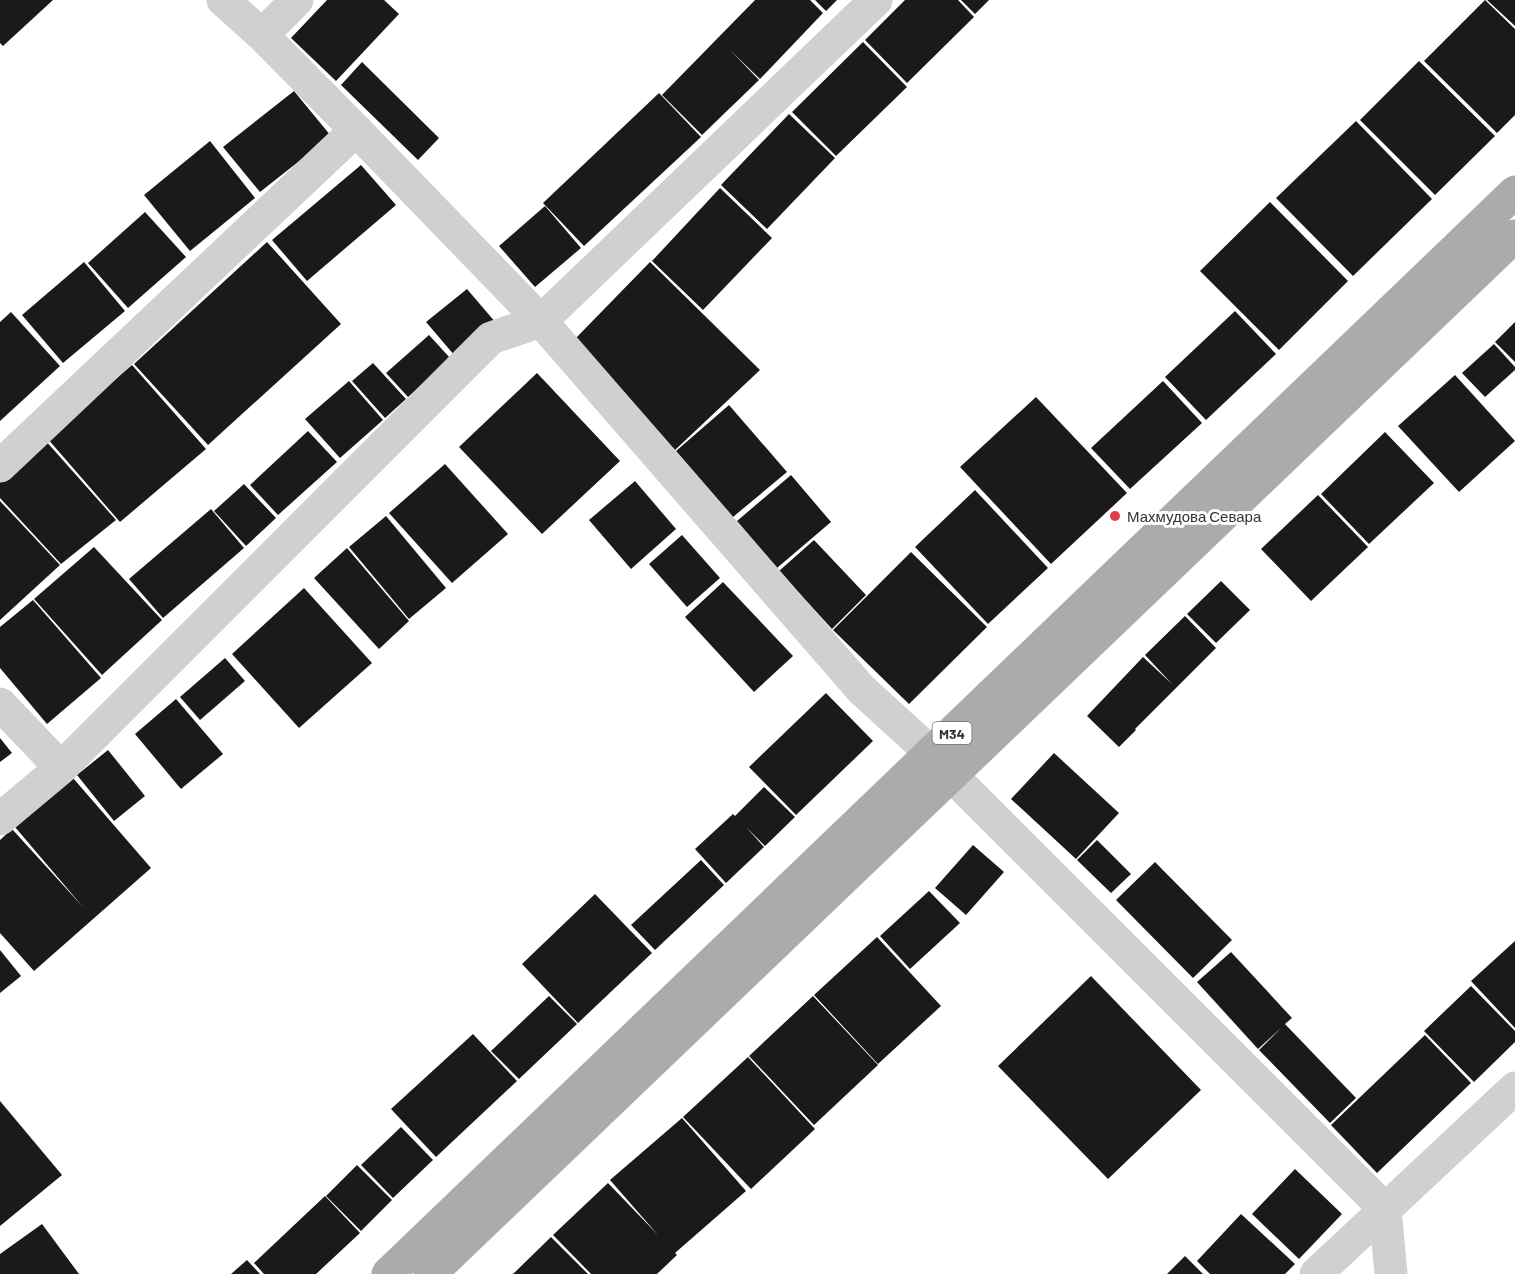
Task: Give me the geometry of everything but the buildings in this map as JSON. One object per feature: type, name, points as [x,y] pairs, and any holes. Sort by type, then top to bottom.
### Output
[{"type":"main road","name":"M34","points":[[430,1274],[1515,192]]},
{"type":"main road","name":"M34","points":[[388,1274],[1515,236]]},
{"type":"street","points":[[223,0],[262,35],[357,130],[541,321],[861,689],[941,765],[1385,1209],[1391,1274]]},
{"type":"street","points":[[262,35],[297,0]]},
{"type":"street","points":[[0,819],[61,768],[491,338],[541,321],[876,0]]},
{"type":"street","points":[[0,466],[357,130]]},
{"type":"street","points":[[0,704],[61,768]]},
{"type":"street","points":[[1316,1274],[1515,1088]]},
{"type":"place","name":"Махмудова Севара","points":[[1115,516]]}]
